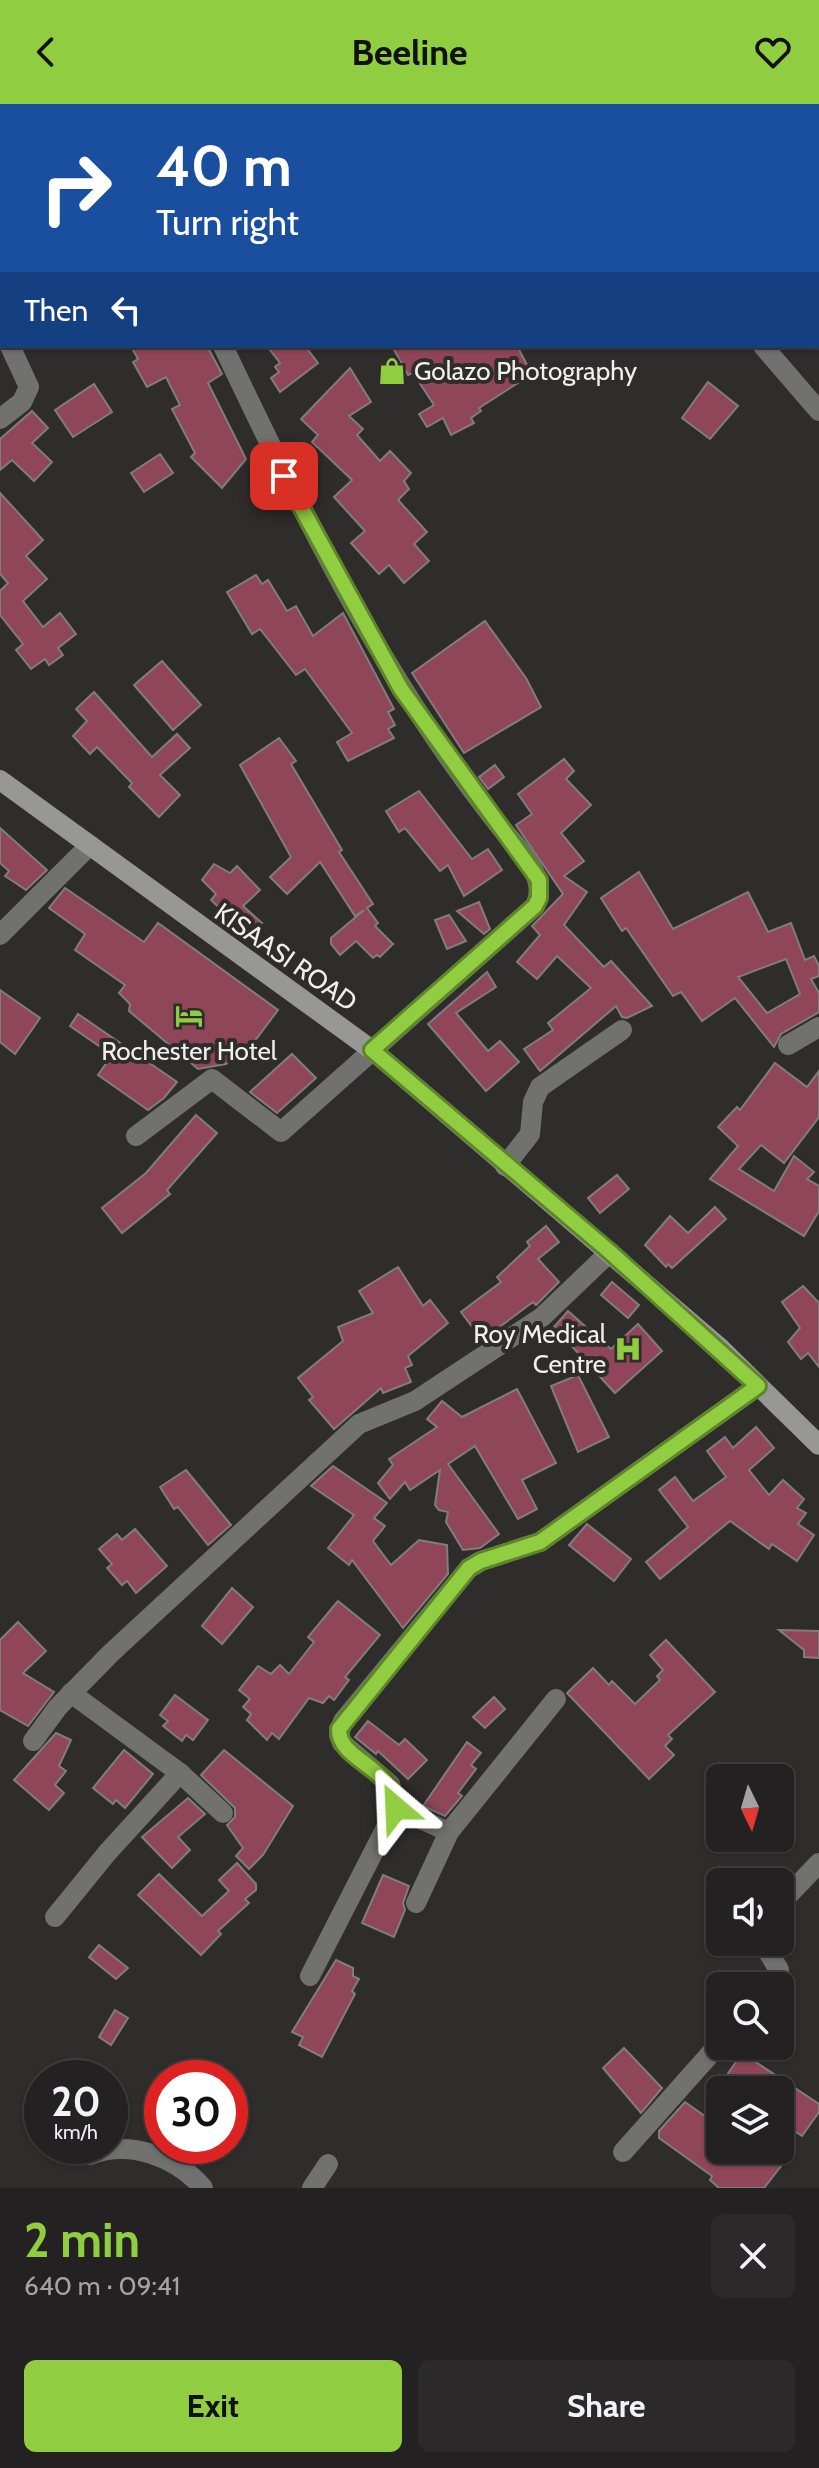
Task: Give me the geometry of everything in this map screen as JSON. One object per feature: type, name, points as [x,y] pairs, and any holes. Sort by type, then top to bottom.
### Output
[{"type":"main road","name":"KISAASI ROAD","points":[[0,780],[372,1050],[610,1252],[819,1445]]},
{"type":"street","points":[[0,419],[22,402],[29,387],[11,348]]},
{"type":"street","points":[[136,1136],[212,1079],[281,1132],[535,906],[539,898],[539,880],[463,780],[385,664],[284,476],[224,348]]},
{"type":"street","points":[[765,348],[819,411]]},
{"type":"street","points":[[0,935],[90,845]]},
{"type":"street","points":[[788,1045],[819,1027]]},
{"type":"street","points":[[505,1166],[530,1134],[533,1102],[540,1087],[622,1030]]},
{"type":"street","points":[[33,1741],[71,1693],[359,1424],[415,1401],[542,1317],[610,1252]]},
{"type":"street","points":[[310,1976],[396,1808],[390,1784],[342,1743],[339,1729],[469,1568],[481,1561],[540,1542],[758,1386]]},
{"type":"street","points":[[71,1693],[180,1773],[223,1813]]},
{"type":"street","points":[[416,1903],[449,1832],[556,1699]]},
{"type":"street","points":[[55,1917],[180,1773]]},
{"type":"street","points":[[396,1808],[449,1832]]},
{"type":"street","points":[[794,1889],[819,1863]]},
{"type":"street","points":[[623,2152],[706,2059]]},
{"type":"street","points":[[128,2149],[172,2163],[203,2188]]},
{"type":"street","points":[[312,2188],[328,2164]]},
{"type":"building","points":[[132,348],[208,348],[222,374],[208,383],[246,459],[222,488],[191,457],[195,453],[172,409],[180,405],[166,377],[147,387],[133,362],[138,359]]},
{"type":"building","points":[[269,348],[307,348],[318,363],[280,392],[271,378],[279,372],[275,367],[280,363]]},
{"type":"building","points":[[393,348],[518,348],[532,374],[479,408],[481,411],[471,418],[474,423],[451,435],[443,418],[427,427],[419,414],[434,405],[413,373],[408,375]]},
{"type":"building","points":[[350,368],[371,402],[349,416],[363,429],[357,435],[380,461],[390,451],[411,473],[404,481],[409,489],[398,500],[427,532],[414,544],[429,561],[404,583],[389,565],[379,574],[351,543],[365,531],[334,497],[352,480],[312,442],[318,435],[301,419]]},
{"type":"building","points":[[708,382],[738,406],[710,439],[682,418]]},
{"type":"building","points":[[94,384],[112,412],[73,437],[55,410]]},
{"type":"building","points":[[32,411],[48,428],[32,443],[52,462],[34,481],[12,460],[0,470],[0,439]]},
{"type":"building","points":[[160,454],[173,473],[144,492],[131,473]]},
{"type":"building","points":[[0,493],[43,540],[26,556],[47,579],[23,601],[43,627],[60,613],[76,634],[58,648],[63,655],[49,665],[45,659],[31,669],[16,650],[23,644],[0,615],[0,591],[8,583],[0,574]]},
{"type":"building","points":[[256,575],[262,584],[268,580],[287,611],[296,606],[313,636],[343,613],[394,709],[388,712],[395,725],[388,729],[394,738],[348,761],[337,742],[352,733],[305,669],[296,675],[260,629],[252,634],[227,592]]},
{"type":"building","points":[[485,621],[526,678],[541,707],[464,753],[412,673]]},
{"type":"building","points":[[162,661],[201,705],[173,730],[134,685]]},
{"type":"building","points":[[94,692],[152,757],[177,734],[190,748],[160,775],[180,795],[159,817],[129,787],[132,783],[97,747],[90,754],[73,736],[87,721],[76,709]]},
{"type":"building","points":[[279,738],[296,761],[291,764],[342,850],[339,852],[373,904],[367,908],[378,923],[375,926],[393,944],[380,957],[377,955],[373,958],[356,941],[340,955],[331,944],[331,938],[364,910],[355,916],[320,862],[287,894],[270,877],[291,857],[240,765]]},
{"type":"building","points":[[564,759],[574,771],[566,779],[591,805],[561,833],[584,861],[564,876],[587,892],[564,925],[604,967],[611,961],[652,1006],[627,1018],[622,1017],[616,1006],[540,1071],[524,1049],[553,1030],[548,1023],[591,988],[557,956],[537,979],[517,962],[540,935],[532,926],[563,894],[516,825],[532,814],[518,794]]},
{"type":"building","points":[[495,765],[504,777],[488,789],[479,777]]},
{"type":"building","points":[[419,791],[472,859],[488,849],[502,870],[464,896],[448,865],[440,871],[405,828],[399,832],[386,811]]},
{"type":"building","points":[[0,828],[47,870],[26,890],[5,876],[9,871],[0,863]]},
{"type":"building","points":[[214,864],[230,873],[237,866],[260,890],[243,906],[262,923],[250,937],[211,900],[216,894],[202,880]]},
{"type":"building","points":[[639,872],[673,929],[748,892],[768,932],[791,923],[805,960],[814,956],[819,966],[819,976],[811,979],[819,993],[819,1012],[781,1034],[774,1047],[735,998],[702,1021],[681,992],[673,996],[626,928],[622,931],[601,898]],"holes":[[[786,959],[800,994],[767,1013],[738,977]]]},
{"type":"building","points":[[65,888],[144,942],[158,923],[278,1010],[257,1038],[226,1064],[198,1069],[129,1011],[130,1004],[119,993],[125,985],[75,950],[85,934],[49,908]]},
{"type":"building","points":[[479,902],[490,929],[484,934],[457,911]]},
{"type":"building","points":[[449,915],[466,941],[447,949],[435,920]]},
{"type":"building","points":[[487,972],[496,987],[456,1013],[488,1051],[500,1041],[519,1062],[486,1091],[428,1024]]},
{"type":"building","points":[[0,990],[40,1018],[15,1054],[0,1042]]},
{"type":"building","points":[[78,1014],[177,1082],[164,1098],[148,1110],[98,1075],[112,1055],[70,1026]]},
{"type":"building","points":[[292,1054],[316,1078],[277,1113],[250,1092]]},
{"type":"building","points":[[775,1063],[807,1087],[819,1071],[819,1117],[784,1163],[761,1145],[739,1169],[774,1191],[794,1156],[814,1172],[807,1179],[819,1186],[819,1211],[804,1236],[710,1179],[738,1146],[718,1127],[737,1107],[740,1110]]},
{"type":"building","points":[[196,1115],[217,1133],[167,1190],[170,1194],[122,1233],[102,1208],[146,1173]]},
{"type":"building","points":[[617,1175],[629,1189],[600,1213],[588,1198]]},
{"type":"building","points":[[715,1207],[726,1219],[672,1268],[668,1264],[666,1267],[645,1245],[670,1216],[688,1233]]},
{"type":"building","points":[[546,1226],[559,1242],[538,1259],[559,1282],[536,1305],[533,1302],[482,1340],[461,1312],[501,1282],[497,1277],[530,1246],[527,1242]]},
{"type":"building","points":[[398,1267],[423,1306],[430,1300],[448,1323],[408,1356],[412,1365],[405,1368],[411,1382],[383,1393],[381,1388],[334,1429],[309,1400],[313,1397],[298,1378],[343,1341],[338,1327],[373,1313],[359,1291]]},
{"type":"building","points":[[612,1282],[639,1305],[628,1318],[601,1295]]},
{"type":"building","points":[[803,1286],[819,1303],[819,1367],[808,1353],[801,1359],[788,1342],[800,1328],[782,1302]]},
{"type":"building","points":[[568,1311],[611,1349],[638,1324],[662,1351],[615,1393],[554,1327]]},
{"type":"building","points":[[578,1375],[609,1437],[578,1452],[551,1386]]},
{"type":"building","points":[[517,1389],[556,1463],[522,1480],[537,1509],[518,1519],[475,1446],[448,1464],[499,1534],[480,1548],[463,1550],[446,1522],[448,1512],[439,1510],[435,1505],[440,1470],[410,1490],[405,1482],[390,1499],[378,1483],[393,1465],[389,1459],[437,1427],[427,1419],[442,1401],[462,1417]]},
{"type":"building","points":[[756,1427],[774,1448],[749,1470],[769,1495],[783,1480],[804,1499],[797,1508],[806,1513],[798,1524],[814,1535],[797,1561],[772,1544],[769,1549],[730,1521],[660,1579],[646,1562],[688,1527],[659,1490],[675,1477],[693,1501],[726,1477],[707,1451],[725,1437],[733,1448]]},
{"type":"building","points":[[333,1466],[387,1503],[374,1518],[385,1526],[373,1541],[391,1565],[419,1540],[447,1545],[448,1574],[403,1628],[352,1560],[349,1565],[328,1548],[354,1515],[311,1486]]},
{"type":"building","points":[[186,1470],[231,1525],[208,1545],[178,1507],[174,1509],[160,1487]]},
{"type":"building","points":[[587,1524],[631,1559],[614,1581],[569,1545]]},
{"type":"building","points":[[135,1529],[167,1566],[136,1593],[127,1581],[122,1585],[107,1568],[112,1564],[99,1549],[117,1534],[122,1540]]},
{"type":"building","points":[[232,1588],[253,1607],[222,1644],[202,1626]]},
{"type":"building","points":[[338,1601],[380,1635],[345,1677],[349,1680],[334,1700],[329,1696],[323,1703],[309,1698],[279,1739],[272,1733],[267,1740],[247,1720],[251,1714],[243,1707],[250,1699],[239,1690],[258,1666],[271,1674],[280,1665],[289,1674],[314,1642],[308,1637]]},
{"type":"building","points":[[18,1622],[46,1651],[23,1673],[54,1692],[28,1726],[0,1710],[0,1640]]},
{"type":"building","points":[[779,1630],[819,1631],[819,1658],[804,1657],[804,1650]]},
{"type":"building","points":[[666,1640],[715,1692],[668,1735],[672,1739],[665,1746],[674,1755],[649,1779],[567,1693],[593,1668],[609,1685],[612,1681],[635,1704],[660,1680],[657,1676],[663,1670],[650,1655]]},
{"type":"building","points":[[175,1695],[208,1720],[193,1740],[186,1735],[182,1741],[163,1726],[168,1721],[160,1715]]},
{"type":"building","points":[[494,1697],[505,1709],[485,1728],[473,1717]]},
{"type":"building","points":[[368,1721],[399,1745],[405,1739],[427,1760],[408,1779],[378,1751],[376,1754],[355,1737]]},
{"type":"building","points":[[56,1733],[71,1740],[59,1766],[66,1771],[55,1785],[64,1793],[49,1810],[14,1780]]},
{"type":"building","points":[[467,1742],[481,1753],[471,1765],[476,1769],[458,1793],[462,1796],[445,1816],[423,1806]]},
{"type":"building","points":[[124,1750],[153,1774],[125,1808],[116,1800],[113,1804],[93,1788]]},
{"type":"building","points":[[224,1750],[293,1806],[263,1855],[249,1869],[236,1856],[243,1848],[227,1825],[235,1817],[235,1808],[201,1775]]},
{"type":"building","points":[[188,1798],[205,1814],[178,1837],[190,1850],[172,1868],[142,1837]]},
{"type":"building","points":[[237,1863],[256,1884],[256,1890],[245,1899],[249,1903],[218,1931],[221,1934],[201,1955],[138,1895],[159,1874],[202,1916],[229,1891],[219,1880]]},
{"type":"building","points":[[383,1875],[409,1886],[403,1903],[405,1910],[394,1937],[362,1923]]},
{"type":"building","points":[[99,1945],[128,1968],[116,1979],[89,1957]]},
{"type":"building","points":[[336,1960],[353,1968],[353,1976],[359,1979],[352,1991],[355,1994],[322,2057],[299,2045],[303,2037],[292,2032]]},
{"type":"building","points":[[115,2010],[128,2018],[111,2045],[99,2037]]},
{"type":"building","points":[[624,2048],[662,2088],[641,2113],[603,2068]]},
{"type":"building","points":[[737,2060],[753,2060],[777,2076],[728,2076]]},
{"type":"building","points":[[794,2087],[819,2104],[819,2112],[802,2136],[794,2131]]},
{"type":"building","points":[[685,2102],[706,2117],[706,2164],[783,2164],[764,2188],[719,2188],[710,2180],[712,2176],[659,2138],[659,2131]]},
{"type":"place","name":"Golazo Photography","points":[[392,371]]},
{"type":"place","name":"Rochester Hotel","points":[[189,1016]]},
{"type":"place","name":"Roy Medical Centre","points":[[628,1349]]},
{"type":"route","points":[[284,476],[385,664],[417,715],[539,880],[539,898],[535,906],[372,1050],[718,1346],[758,1386],[540,1542],[481,1561],[469,1568],[339,1729],[342,1743],[390,1784],[396,1808]]}]
